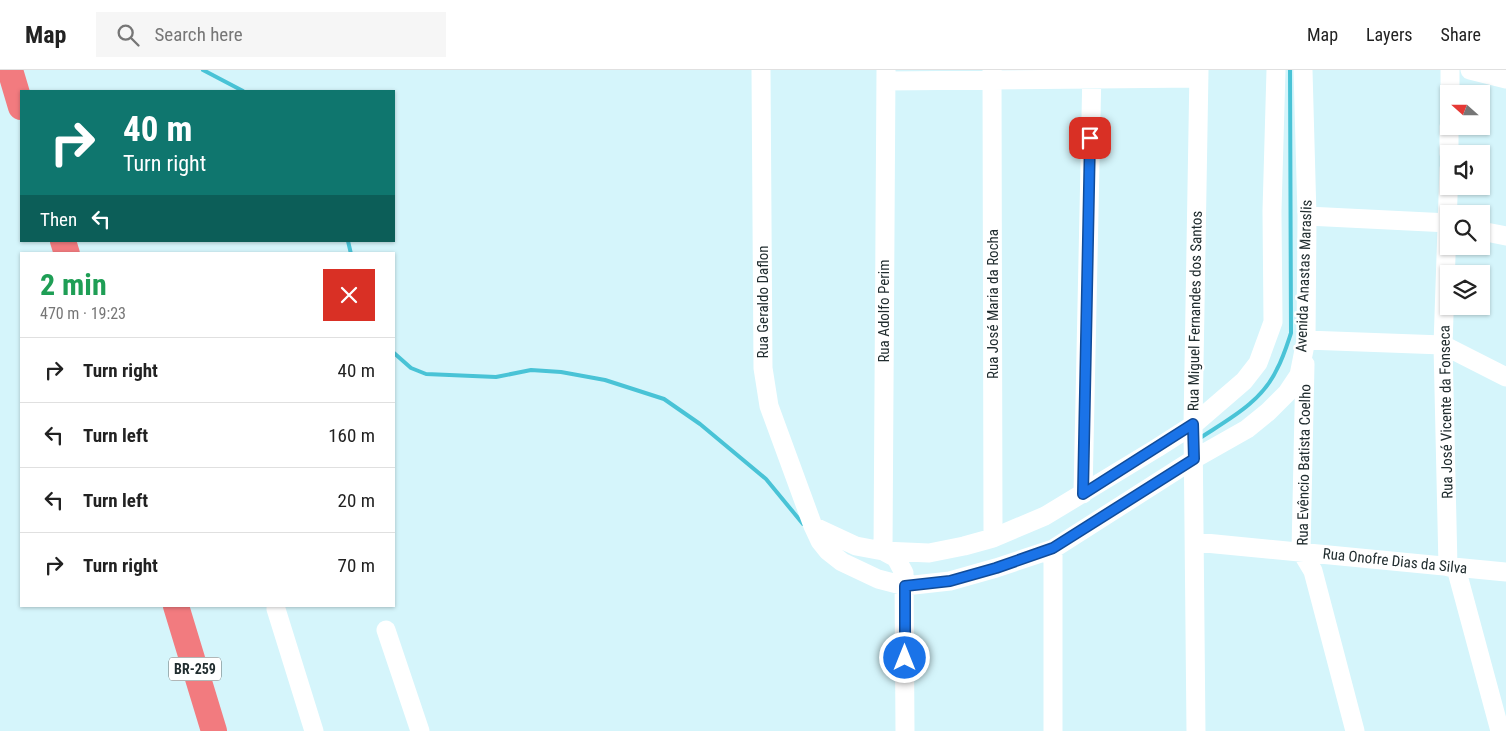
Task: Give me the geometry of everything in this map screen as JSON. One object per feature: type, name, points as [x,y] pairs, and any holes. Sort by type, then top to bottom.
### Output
[{"type":"highway","points":[[10,70],[20,104]]},
{"type":"highway","name":"BR-259","points":[[176,607],[214,731]]},
{"type":"street","name":"Rua Geraldo Daflon","points":[[761,70],[763,368],[769,406],[820,541],[828,551],[842,562],[878,579],[905,586]]},
{"type":"street","name":"Avenida Anastas Maraslis","points":[[813,526],[856,546],[883,551],[929,553],[993,538],[1045,516],[1083,494],[1193,424],[1244,381],[1258,363],[1273,322],[1272,211],[1276,70]]},
{"type":"street","name":"Avenida Anastas Maraslis","points":[[905,586],[950,581],[996,568],[1053,548],[1194,459],[1247,429],[1287,393],[1299,375],[1306,340],[1307,216],[1304,70]]},
{"type":"street","points":[[1450,70],[1450,85]]},
{"type":"street","points":[[1470,70],[1506,79]]},
{"type":"street","points":[[1083,494],[1092,74]]},
{"type":"street","name":"Rua Miguel Fernandes dos Santos","points":[[1196,731],[1193,424],[1199,74]]},
{"type":"street","points":[[886,75],[1199,74]]},
{"type":"street","name":"Rua Adolfo Perim","points":[[883,551],[882,452],[886,75]]},
{"type":"street","name":"Rua José Maria da Rocha","points":[[992,75],[993,538]]},
{"type":"street","points":[[1307,216],[1440,223]]},
{"type":"street","points":[[1490,233],[1506,236]]},
{"type":"street","name":"Rua José Vicente da Fonseca","points":[[1447,255],[1443,345],[1452,568],[1500,731]]},
{"type":"street","points":[[1306,340],[1443,345],[1506,377]]},
{"type":"street","name":"Rua Evêncio Batista Coelho","points":[[1306,340],[1301,551],[1313,572],[1354,731]]},
{"type":"street","name":"Rua Onofre Dias da Silva","points":[[1195,542],[1506,572]]},
{"type":"street","points":[[1053,548],[1054,731]]},
{"type":"street","points":[[883,551],[896,558],[904,573],[906,731]]},
{"type":"street","points":[[276,609],[314,731]]},
{"type":"street","points":[[386,630],[420,731]]},
{"type":"waterway","points":[[203,70],[241,90]]},
{"type":"waterway","points":[[1200,438],[1244,409],[1263,391],[1271,381],[1279,365],[1291,333],[1290,70]]},
{"type":"waterway","points":[[348,242],[351,252]]},
{"type":"waterway","points":[[395,354],[411,368],[426,374],[496,377],[531,370],[561,372],[605,380],[664,399],[700,424],[766,479],[803,524]]},
{"type":"route","points":[[905,658],[905,586],[950,581],[996,568],[1053,548],[1194,459],[1193,424],[1083,494],[1090,138]]}]
